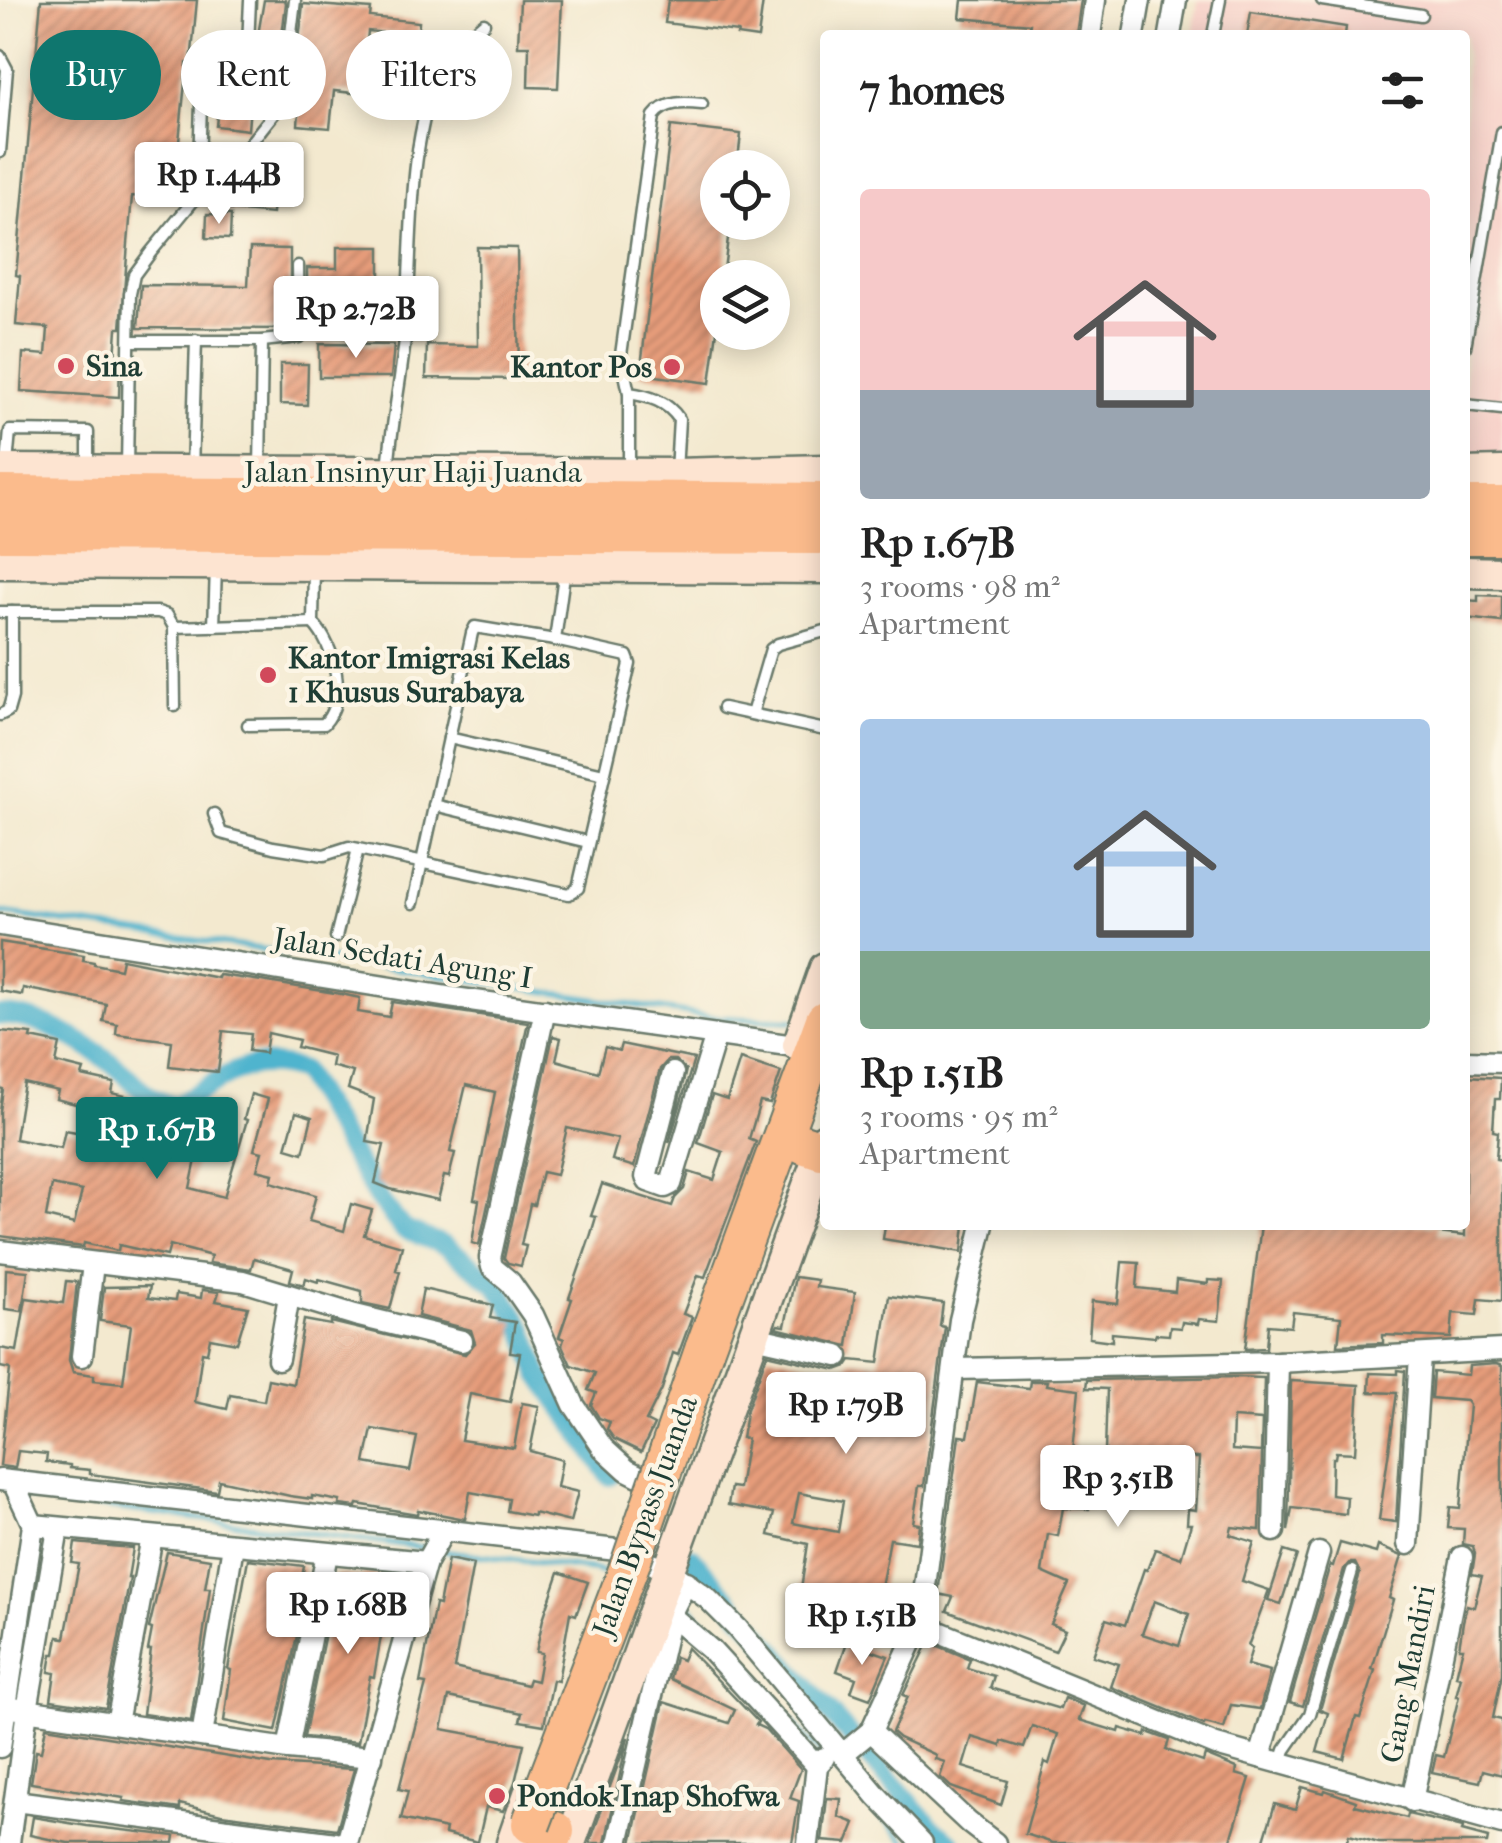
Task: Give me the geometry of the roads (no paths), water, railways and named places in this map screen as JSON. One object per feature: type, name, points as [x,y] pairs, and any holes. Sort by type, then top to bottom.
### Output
[{"type":"highway","name":"Jalan Insinyur Haji Juanda","points":[[2,478],[630,486],[820,502]]},
{"type":"highway","points":[[1470,506],[1502,506]]},
{"type":"highway","name":"Jalan Insinyur Haji Juanda","points":[[0,532],[565,550],[820,536]]},
{"type":"highway","points":[[1470,535],[1502,535]]},
{"type":"highway","name":"Jalan Bypass Juanda","points":[[728,1348],[813,1037]]},
{"type":"highway","name":"Jalan Bypass Juanda","points":[[540,1838],[728,1348],[816,1144],[820,1118]]},
{"type":"street","points":[[1091,30],[1096,0]]},
{"type":"street","points":[[1135,30],[1140,0]]},
{"type":"street","points":[[1171,30],[1176,0]]},
{"type":"street","name":"Jalan Insinyur Haji Juanda","points":[[2,478],[88,470],[388,472],[630,486],[676,474],[820,470]]},
{"type":"street","points":[[1470,472],[1502,472]]},
{"type":"street","name":"Jalan Insinyur Haji Juanda","points":[[0,564],[314,564],[565,550],[820,568]]},
{"type":"street","points":[[1470,572],[1502,573]]},
{"type":"street","name":"Jalan Sedati Agung I","points":[[0,925],[716,1035],[813,1037]]},
{"type":"street","points":[[540,1838],[612,1565],[813,1037],[820,997]]},
{"type":"street","points":[[546,1010],[490,1258],[492,1267],[510,1282],[532,1315],[574,1405],[603,1448],[626,1470],[643,1478]]},
{"type":"street","points":[[673,1073],[646,1177],[666,1187],[671,1184],[716,1035]]},
{"type":"street","points":[[1470,1060],[1502,1062]]},
{"type":"street","points":[[808,1843],[841,1749],[920,1624],[960,1320],[982,1230]]},
{"type":"street","points":[[0,1251],[244,1282],[462,1341]]},
{"type":"street","points":[[82,1356],[93,1264]]},
{"type":"street","points":[[278,1359],[289,1296]]},
{"type":"street","points":[[618,1843],[728,1348],[838,1356]]},
{"type":"street","points":[[955,1369],[1278,1362],[1502,1350]]},
{"type":"street","points":[[1408,1544],[1420,1356]]},
{"type":"street","points":[[1274,1530],[1278,1362]]},
{"type":"street","points":[[0,1747],[7,1644],[30,1520],[10,1485]]},
{"type":"street","points":[[10,1485],[435,1547],[612,1565],[737,1628],[877,1796],[922,1843]]},
{"type":"street","points":[[30,1520],[58,1530],[327,1554],[435,1547]]},
{"type":"street","points":[[10,1843],[27,1710],[58,1530]]},
{"type":"street","points":[[117,1724],[152,1538]]},
{"type":"street","points":[[202,1736],[233,1545]]},
{"type":"street","points":[[347,1843],[435,1547]]},
{"type":"street","points":[[1260,1756],[1319,1552]]},
{"type":"street","points":[[288,1749],[327,1554]]},
{"type":"street","name":"Gang Mandiri","points":[[1412,1802],[1462,1558]]},
{"type":"street","points":[[671,1594],[711,1650],[841,1749],[969,1822],[996,1843]]},
{"type":"street","points":[[540,1838],[671,1594]]},
{"type":"street","points":[[920,1624],[1216,1745],[1502,1824]]},
{"type":"street","points":[[7,1644],[38,1648]]},
{"type":"street","points":[[5,1707],[288,1749],[372,1757]]},
{"type":"street","points":[[15,1801],[336,1843]]},
{"type":"lane","points":[[249,30],[250,0]]},
{"type":"lane","points":[[291,30],[294,0]]},
{"type":"lane","points":[[1215,30],[1220,0]]},
{"type":"lane","points":[[1322,0],[1421,15]]},
{"type":"lane","points":[[388,472],[391,418],[404,349],[412,202],[425,112],[443,61],[484,23]]},
{"type":"lane","points":[[0,56],[7,69],[0,152]]},
{"type":"lane","points":[[630,486],[630,393],[621,355],[654,116],[659,109],[672,104],[702,104]]},
{"type":"lane","points":[[198,195],[200,120]]},
{"type":"lane","points":[[126,470],[130,294],[134,275],[198,195],[244,151],[266,120]]},
{"type":"lane","points":[[1470,318],[1502,132]]},
{"type":"lane","points":[[131,340],[262,341],[299,337],[298,266]]},
{"type":"lane","points":[[192,471],[196,340]]},
{"type":"lane","points":[[260,471],[262,341]]},
{"type":"lane","points":[[630,393],[663,403],[678,418],[676,474]]},
{"type":"lane","points":[[1470,406],[1502,409]]},
{"type":"lane","points":[[555,640],[565,550]]},
{"type":"lane","points":[[214,626],[216,564]]},
{"type":"lane","points":[[248,726],[329,721],[335,706],[335,658],[326,636],[313,623],[314,564]]},
{"type":"lane","points":[[0,715],[8,711],[12,698],[6,612],[158,612],[172,618],[174,706]]},
{"type":"lane","points":[[174,627],[313,623]]},
{"type":"lane","points":[[214,814],[222,832],[273,846],[324,855],[349,847],[421,862],[569,894],[578,888],[630,659],[627,656],[475,627],[449,738],[434,806],[421,862],[412,903]]},
{"type":"lane","points":[[752,714],[771,648],[820,632]]},
{"type":"lane","points":[[723,708],[820,729]]},
{"type":"lane","points":[[449,738],[604,774]]},
{"type":"lane","points":[[434,806],[588,842]]},
{"type":"lane","points":[[336,937],[358,849]]},
{"type":"lane","points":[[1281,1762],[1310,1714],[1352,1571]]},
{"type":"waterway","points":[[0,913],[711,1017],[793,1021]]},
{"type":"waterway","points":[[0,1015],[30,1020],[59,1031],[113,1064],[148,1095],[176,1106],[222,1078],[250,1067],[282,1066],[302,1071],[377,1197],[403,1229],[446,1246],[497,1285],[524,1329],[539,1373],[610,1476]]},
{"type":"waterway","points":[[27,1497],[428,1548]]},
{"type":"waterway","points":[[439,1550],[611,1575]]},
{"type":"waterway","points":[[691,1557],[933,1829],[952,1843]]},
{"type":"waterway","points":[[683,1598],[822,1755]]},
{"type":"waterway","points":[[829,1763],[907,1843]]},
{"type":"place","name":"Sina","points":[[66,366]]},
{"type":"place","name":"Kantor Pos","points":[[672,367]]},
{"type":"place","name":"Kantor Imigrasi Kelas 1 Khusus Surabaya","points":[[268,675]]},
{"type":"place","name":"Pondok Inap Shofwa","points":[[497,1796]]}]
